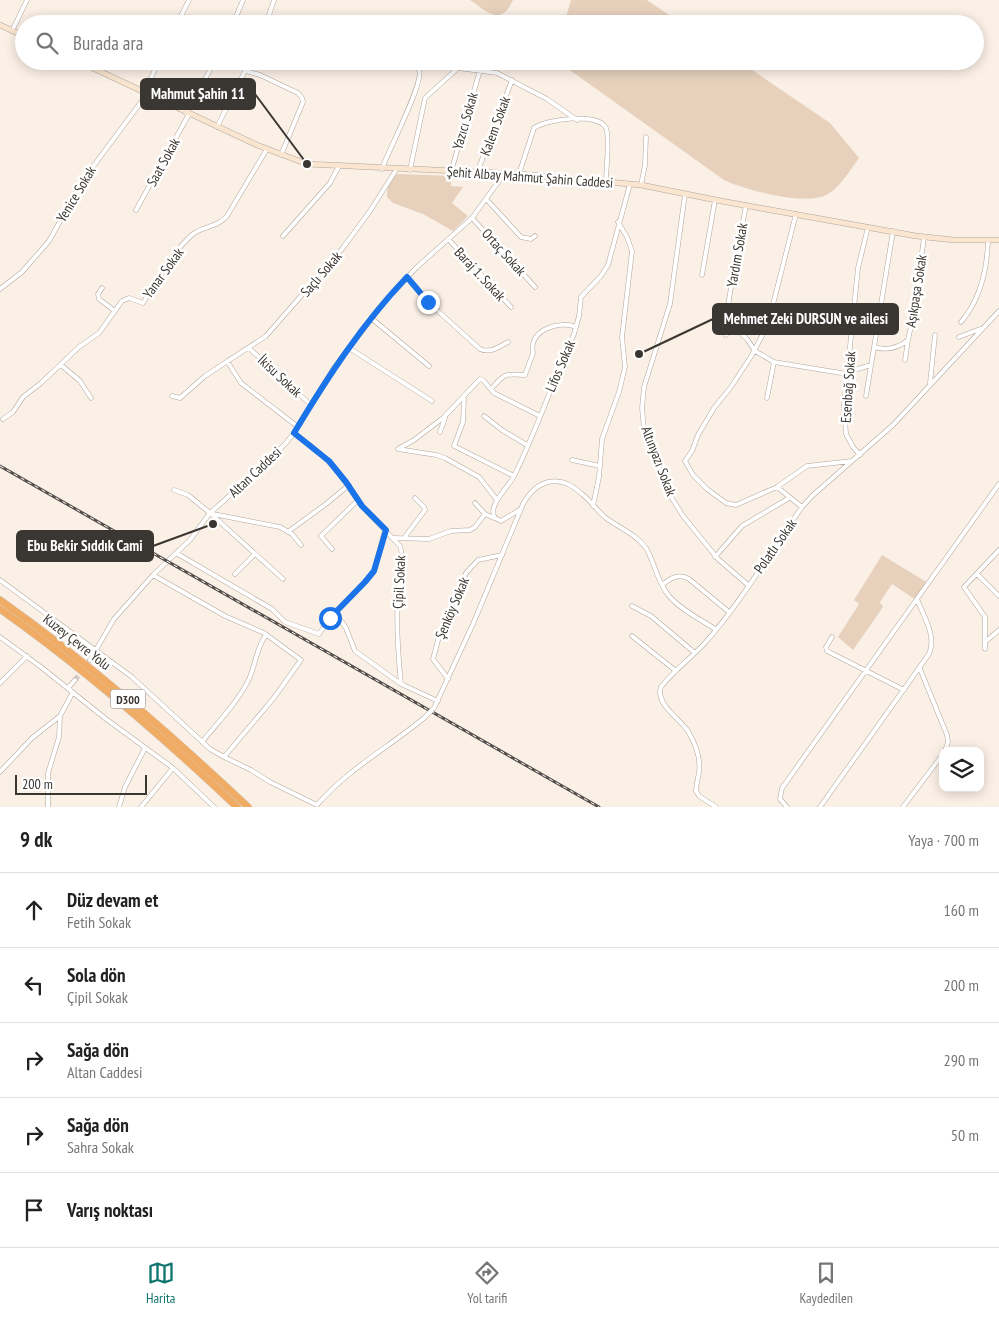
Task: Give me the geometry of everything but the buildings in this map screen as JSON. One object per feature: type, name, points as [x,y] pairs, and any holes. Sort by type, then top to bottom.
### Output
[{"type":"highway","name":"Kuzey Çevre Yolu","points":[[0,600],[107,681],[248,807]]},
{"type":"highway","name":"Kuzey Çevre Yolu","points":[[0,609],[101,685],[237,807]]},
{"type":"street","points":[[20,15],[28,0]]},
{"type":"street","points":[[182,15],[190,0]]},
{"type":"street","points":[[236,15],[242,0]]},
{"type":"street","points":[[269,15],[274,0]]},
{"type":"street","points":[[0,25],[15,32]]},
{"type":"street","points":[[12,31],[15,25]]},
{"type":"street","name":"Şehit Albay Mahmut Şahin Caddesi","points":[[97,70],[187,114],[281,155],[307,164],[396,170],[519,174],[641,185],[924,237],[999,240]]},
{"type":"street","name":"Yenice Sokak","points":[[0,289],[22,272],[49,241],[83,180],[147,94],[155,70]]},
{"type":"street","name":"Saat Sokak","points":[[136,210],[210,70]]},
{"type":"street","points":[[382,169],[390,147],[414,96],[420,76],[418,70]]},
{"type":"street","points":[[410,170],[424,98],[456,70]]},
{"type":"street","points":[[480,70],[497,73],[512,80],[547,99],[578,120]]},
{"type":"street","name":"Yazıcı Sokak","points":[[451,172],[480,70]]},
{"type":"street","points":[[217,127],[246,71],[260,75],[299,94],[302,98],[303,102],[281,155]]},
{"type":"street","name":"Kalem Sokak","points":[[477,173],[512,80]]},
{"type":"street","points":[[519,174],[534,128],[550,121],[598,120],[607,129],[606,182]]},
{"type":"street","points":[[641,185],[646,138]]},
{"type":"street","name":"Yanar Sokak","points":[[4,419],[13,412],[23,397],[79,347],[99,333],[120,302],[126,298],[143,303],[178,250],[190,237],[202,229],[215,225],[225,219],[268,149]]},
{"type":"street","points":[[283,236],[330,183],[339,166]]},
{"type":"street","name":"Saçlı Sokak","points":[[172,396],[180,398],[196,383],[266,336],[337,255],[370,211],[396,170]]},
{"type":"street","name":"Altan Caddesi","points":[[90,660],[114,618],[153,575],[190,540],[210,513],[270,460],[294,433],[334,370],[372,318],[407,277],[472,218],[487,200],[504,174]]},
{"type":"street","name":"Lifos Sokak","points":[[497,500],[514,476],[540,416],[576,327],[580,297],[606,269],[630,184]]},
{"type":"street","name":"Altınyazı Sokak","points":[[685,194],[670,304],[645,381],[643,416],[648,441],[668,492],[690,526],[716,557],[732,573],[748,585]]},
{"type":"street","points":[[487,200],[521,237],[530,239],[535,236]]},
{"type":"street","points":[[702,274],[715,200]]},
{"type":"street","name":"Yardım Sokak","points":[[726,335],[727,317],[746,205]]},
{"type":"street","points":[[796,214],[768,324],[755,351],[731,388],[714,408],[685,461],[699,482],[728,504],[741,504],[777,488],[807,466],[852,462]]},
{"type":"street","name":"Ortaç Sokak","points":[[472,218],[535,287]]},
{"type":"street","points":[[593,506],[600,466],[602,439],[619,392],[625,367],[622,337],[632,251],[627,236],[618,222]]},
{"type":"street","name":"Esenbağ Sokak","points":[[860,454],[850,443],[845,429],[844,405],[858,268],[868,227]]},
{"type":"street","points":[[866,396],[893,232]]},
{"type":"street","name":"Aşıkpaşa Sokak","points":[[874,346],[890,349],[908,340],[915,307],[924,237]]},
{"type":"street","name":"Baraj 1. Sokak","points":[[449,240],[511,308]]},
{"type":"street","points":[[961,322],[971,309],[978,294],[985,268],[988,241]]},
{"type":"street","points":[[407,277],[428,302],[480,349],[484,351],[493,350],[508,342]]},
{"type":"street","points":[[102,288],[98,294],[99,299],[115,311]]},
{"type":"street","name":"Polatlı Sokak","points":[[716,807],[699,796],[696,791],[699,762],[697,752],[692,738],[683,724],[662,701],[660,689],[662,685],[695,653],[729,612],[802,507],[817,490],[852,462],[892,424],[999,311]]},
{"type":"street","points":[[727,317],[755,351],[774,362],[848,373],[871,365]]},
{"type":"street","points":[[372,318],[430,366]]},
{"type":"street","points":[[491,389],[504,375],[525,375],[535,341],[542,331],[560,324],[576,327]]},
{"type":"street","points":[[959,337],[982,328]]},
{"type":"street","points":[[930,384],[935,335]]},
{"type":"street","points":[[905,360],[908,340]]},
{"type":"street","name":"İkisu Sokak","points":[[249,348],[312,405]]},
{"type":"street","points":[[349,348],[432,401]]},
{"type":"street","points":[[227,361],[241,384],[298,427]]},
{"type":"street","points":[[768,398],[774,362]]},
{"type":"street","points":[[61,365],[80,382],[91,398]]},
{"type":"street","points":[[497,520],[493,515],[492,509],[497,500],[479,477],[436,455],[398,450],[446,416],[480,380],[483,380],[494,393],[540,416]]},
{"type":"street","points":[[464,398],[464,422],[454,446],[514,476]]},
{"type":"street","points":[[440,432],[446,416]]},
{"type":"street","points":[[484,416],[502,430],[527,445]]},
{"type":"street","name":"Çipil Sokak","points":[[294,433],[329,461],[358,500],[400,546],[402,554],[397,607],[401,684]]},
{"type":"street","points":[[572,460],[600,466]]},
{"type":"street","points":[[0,580],[146,690],[202,742],[224,757],[317,805],[329,790],[350,771],[416,725],[434,708],[474,624],[521,510],[532,490],[547,482],[560,482],[572,486],[582,493],[606,518],[643,545],[669,596],[715,629]]},
{"type":"street","points":[[779,807],[782,788],[999,484]]},
{"type":"street","points":[[289,531],[348,485]]},
{"type":"street","points":[[777,488],[802,507]]},
{"type":"street","points":[[174,490],[188,495],[283,579]]},
{"type":"street","points":[[404,538],[425,512],[424,507],[415,498]]},
{"type":"street","points":[[716,557],[740,529],[789,498]]},
{"type":"street","points":[[332,549],[321,536],[358,500]]},
{"type":"street","points":[[475,503],[485,514],[497,520],[502,520],[521,510]]},
{"type":"street","points":[[210,513],[276,526],[289,531],[301,545]]},
{"type":"street","points":[[394,538],[429,539],[451,531],[470,530],[475,527],[485,514]]},
{"type":"street","points":[[176,553],[272,610],[285,622],[319,634],[335,612],[374,571],[386,530]]},
{"type":"street","points":[[986,649],[985,617],[964,588],[999,550]]},
{"type":"street","points":[[235,574],[255,554]]},
{"type":"street","name":"Şenköy Sokak","points":[[448,680],[433,659],[440,633],[460,583],[476,562],[485,558],[502,555]]},
{"type":"street","points":[[977,574],[999,596]]},
{"type":"street","points":[[153,575],[225,616],[266,635],[301,660],[273,699],[224,757]]},
{"type":"street","points":[[662,585],[673,576],[683,576],[729,612]]},
{"type":"street","points":[[820,807],[929,654],[932,643],[931,636],[917,599]]},
{"type":"street","points":[[632,606],[651,616],[695,653]]},
{"type":"street","points":[[335,612],[346,628],[356,650],[401,684],[438,701]]},
{"type":"street","points":[[985,642],[999,630]]},
{"type":"street","points":[[202,742],[245,686],[256,661],[259,648],[266,635]]},
{"type":"street","points":[[0,636],[173,768],[214,807]]},
{"type":"street","points":[[632,636],[676,672]]},
{"type":"street","points":[[832,637],[826,646],[827,651],[904,690]]},
{"type":"street","points":[[0,682],[27,656]]},
{"type":"street","points":[[920,669],[947,735],[948,742],[946,747]]},
{"type":"street","points":[[68,688],[75,680]]},
{"type":"street","points":[[0,772],[32,738],[60,716],[73,692]]},
{"type":"street","points":[[48,807],[48,772],[59,737],[60,716]]},
{"type":"street","points":[[119,807],[125,787],[145,748]]},
{"type":"street","points":[[904,807],[939,759]]},
{"type":"street","points":[[141,807],[173,768]]},
{"type":"street","points":[[781,801],[787,807]]},
{"type":"shaded area","points":[[470,0],[513,0],[504,13],[494,15]]},
{"type":"shaded area","points":[[571,0],[647,0],[669,15],[567,15]]},
{"type":"shaded area","points":[[570,70],[752,70],[830,123],[859,158],[836,188],[826,195],[816,198],[790,198],[760,192],[724,180]]},
{"type":"shaded area","points":[[398,174],[451,176],[451,186],[463,187],[452,203],[468,216],[453,231],[423,214],[393,203],[387,197],[387,191],[389,184]]},
{"type":"shaded area","points":[[882,555],[928,583],[916,600],[892,584],[880,602],[883,607],[853,650],[838,637],[859,604],[854,600]]},
{"type":"tunnel","points":[[75,680],[90,660]]},
{"type":"railway","points":[[0,466],[599,807]]},
{"type":"place","name":"Mahmut Şahin 11","points":[[307,164]]},
{"type":"place","name":"Mehmet Zeki DURSUN ve ailesi","points":[[639,354]]},
{"type":"place","name":"Ebu Bekir Sıddık Cami","points":[[213,524]]},
{"type":"route","points":[[330,618],[371,576],[386,530],[362,506],[329,461],[294,433],[334,370],[375,314],[407,277],[428,302]]}]
